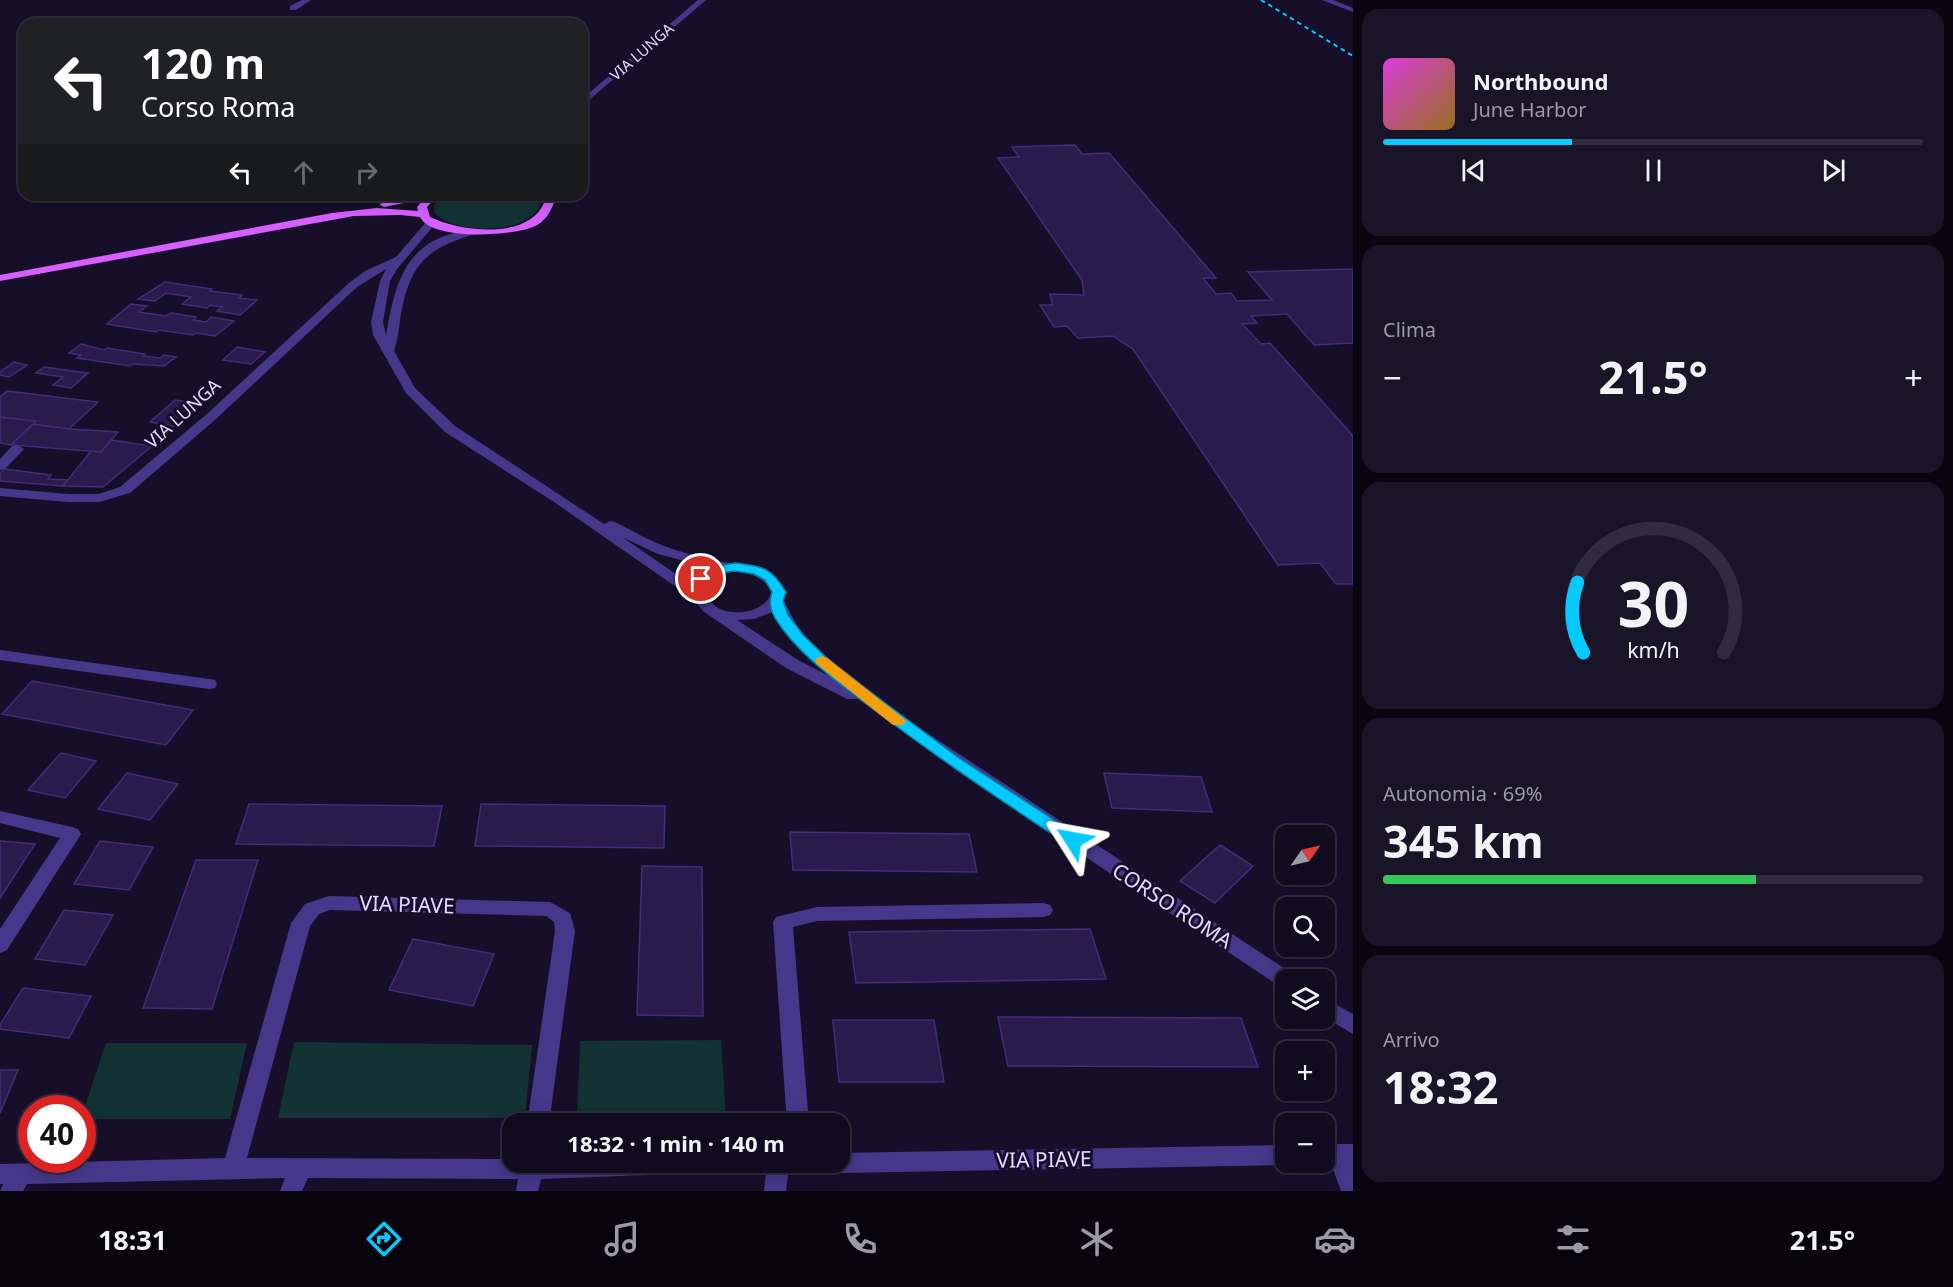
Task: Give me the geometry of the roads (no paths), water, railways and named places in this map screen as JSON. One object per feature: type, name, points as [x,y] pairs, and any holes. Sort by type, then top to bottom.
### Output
[{"type":"main road","points":[[0,278],[315,220],[404,201]]},
{"type":"main road","points":[[422,214],[422,207],[427,201]]},
{"type":"main road","points":[[315,220],[402,211],[422,214],[431,223],[451,230],[471,232],[509,230],[535,221],[548,208],[548,201]]},
{"type":"street","points":[[292,8],[307,0]]},
{"type":"street","name":"VIA LUNGA","points":[[588,98],[702,0]]},
{"type":"street","points":[[1326,0],[1353,10]]},
{"type":"street","name":"VIA LUNGA","points":[[431,223],[399,259],[387,277],[377,322],[379,334],[410,390],[450,429],[559,499],[697,595]]},
{"type":"street","points":[[389,349],[402,284],[412,264],[435,243],[471,232]]},
{"type":"street","name":"VIA LUNGA","points":[[0,492],[99,498],[125,490],[212,416],[360,280],[379,267],[399,259]]},
{"type":"street","points":[[360,280],[387,277]]},
{"type":"street","points":[[0,466],[17,449]]},
{"type":"street","name":"VIA LUNGA","points":[[559,499],[663,551],[728,567]]},
{"type":"street","points":[[697,595],[697,587],[701,579],[709,573],[728,567]]},
{"type":"street","name":"CORSO ROMA","points":[[728,567],[749,568],[770,577],[779,592],[776,601],[781,616],[798,638],[829,668],[881,709],[953,761],[1275,973]]},
{"type":"street","name":"CORSO ROMA","points":[[697,595],[701,602],[792,664],[881,709]]},
{"type":"street","points":[[717,612],[729,616],[756,614],[768,609],[776,601]]},
{"type":"street","points":[[0,655],[209,684]]},
{"type":"street","points":[[0,817],[72,834],[0,945]]},
{"type":"street","name":"VIA PIAVE","points":[[233,1168],[302,923],[312,909],[328,903],[550,909],[563,918],[565,931],[540,1113]]},
{"type":"street","points":[[797,1113],[783,922],[818,914],[1043,910]]},
{"type":"street","points":[[1335,1013],[1353,1025]]},
{"type":"street","points":[[1339,1154],[1352,1191]]},
{"type":"street","name":"VIA PIAVE","points":[[850,1162],[1275,1155]]},
{"type":"street","name":"VIA PIAVE","points":[[10,1180],[233,1168],[548,1173]]},
{"type":"street","points":[[291,1191],[300,1169]]},
{"type":"street","points":[[775,1191],[777,1173]]},
{"type":"railway","points":[[1261,0],[1353,56]]}]
